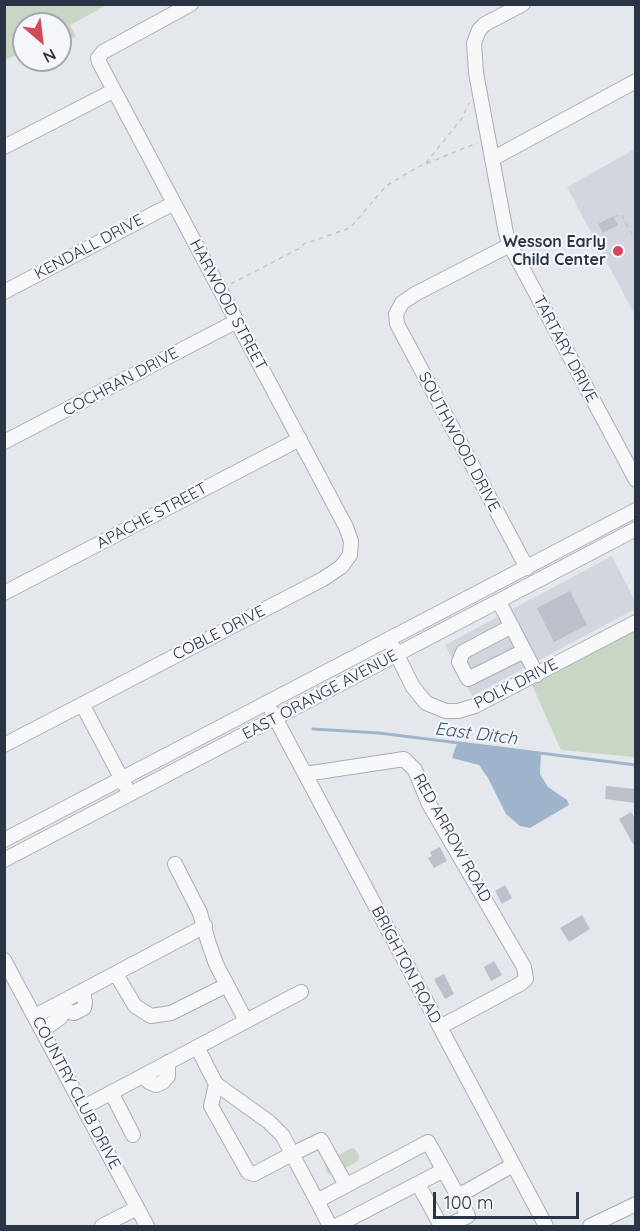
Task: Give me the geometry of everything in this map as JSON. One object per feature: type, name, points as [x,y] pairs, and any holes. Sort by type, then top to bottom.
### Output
[{"type":"street","name":"HARWOOD STREET","points":[[191,4],[102,52],[98,58],[100,66],[346,527],[351,541],[350,555]]},
{"type":"street","name":"TARTARY DRIVE","points":[[523,4],[485,24],[479,30],[474,44],[474,57],[488,140],[510,245],[636,480]]},
{"type":"street","points":[[492,159],[636,81]]},
{"type":"street","points":[[4,147],[113,91]]},
{"type":"street","name":"KENDALL DRIVE","points":[[4,292],[174,203]]},
{"type":"street","name":"SOUTHWOOD DRIVE","points":[[510,245],[415,294],[402,303],[396,314],[402,336],[527,568]]},
{"type":"street","name":"COCHRAN DRIVE","points":[[4,442],[237,321]]},
{"type":"street","name":"APACHE STREET","points":[[4,593],[300,439]]},
{"type":"street","name":"EAST ORANGE AVENUE","points":[[4,840],[636,510]]},
{"type":"street","name":"EAST ORANGE AVENUE","points":[[4,860],[636,530]]},
{"type":"street","name":"COBLE DRIVE","points":[[4,745],[323,579],[341,567],[350,555]]},
{"type":"street","points":[[499,602],[537,675]]},
{"type":"street","name":"POLK DRIVE","points":[[389,640],[418,695],[426,703],[446,711],[458,711],[475,706],[636,622]]},
{"type":"street","points":[[512,626],[463,652],[459,662],[468,679],[524,651]]},
{"type":"street","name":"BRIGHTON ROAD","points":[[268,703],[546,1227]]},
{"type":"street","points":[[82,704],[130,795]]},
{"type":"street","name":"RED ARROW ROAD","points":[[305,774],[404,759],[415,770],[429,804],[524,967],[526,979],[520,984],[440,1027]]},
{"type":"street","points":[[175,864],[200,913],[211,949],[246,1021]]},
{"type":"street","points":[[37,1014],[64,1005],[83,991],[205,926]]},
{"type":"street","name":"COUNTRY CLUB DRIVE","points":[[4,960],[37,1014],[43,1030],[147,1227]]},
{"type":"street","points":[[116,974],[135,1006],[151,1016],[171,1013],[227,985]]},
{"type":"street","points":[[84,1107],[301,992]]},
{"type":"street","points":[[43,1030],[54,1023],[64,1005]]},
{"type":"street","points":[[197,1047],[216,1084],[269,1122],[283,1136],[330,1227]]},
{"type":"street","points":[[216,1084],[212,1106],[248,1172],[254,1174],[321,1140],[346,1185]]},
{"type":"street","points":[[111,1092],[133,1135]]},
{"type":"street","points":[[317,1201],[428,1142],[468,1215],[447,1227]]},
{"type":"street","points":[[458,1196],[513,1165]]},
{"type":"street","points":[[336,1227],[444,1170]]},
{"type":"street","points":[[418,1184],[441,1227]]},
{"type":"street","points":[[590,1227],[611,1222],[636,1204]]},
{"type":"street","points":[[102,1227],[137,1208]]},
{"type":"path","points":[[426,164],[462,118],[469,103]]},
{"type":"path","points":[[230,284],[304,244],[350,228],[381,190],[426,164],[472,144],[488,140]]},
{"type":"path","points":[[614,217],[621,214],[635,242]]},
{"type":"shaded area","name":"Wesson Early Child Center","points":[[635,149],[635,315],[567,187]]},
{"type":"shaded area","points":[[612,556],[635,601],[635,609],[472,696],[445,645]]},
{"type":"green space","points":[[5,4],[107,4],[72,24],[72,12],[12,12],[12,57],[5,60]]},
{"type":"green space","points":[[635,629],[635,757],[561,750],[532,685]]},
{"type":"green space","points":[[352,1148],[359,1155],[358,1161],[333,1175],[326,1172],[325,1162]]},
{"type":"water","points":[[457,743],[541,754],[540,774],[548,787],[567,800],[569,805],[530,828],[520,826],[506,814],[479,765],[452,758]]},
{"type":"building","points":[[613,216],[618,225],[603,233],[598,224]]},
{"type":"building","points":[[570,591],[587,625],[554,642],[537,608]]},
{"type":"building","points":[[606,786],[636,789],[636,803],[605,799]]},
{"type":"building","points":[[631,812],[636,820],[636,849],[619,819]]},
{"type":"building","points":[[440,847],[447,861],[434,868],[428,858],[432,856],[430,852]]},
{"type":"building","points":[[505,885],[512,898],[502,904],[495,891]]},
{"type":"building","points":[[582,915],[590,929],[569,942],[560,928]]},
{"type":"building","points":[[494,961],[502,975],[491,981],[484,967]]},
{"type":"building","points":[[444,974],[454,994],[445,999],[434,979]]},
{"type":"waterway","name":"East Ditch","points":[[313,729],[379,733],[636,765]]},
{"type":"place","name":"Wesson Early Child Center","points":[[618,251]]}]
